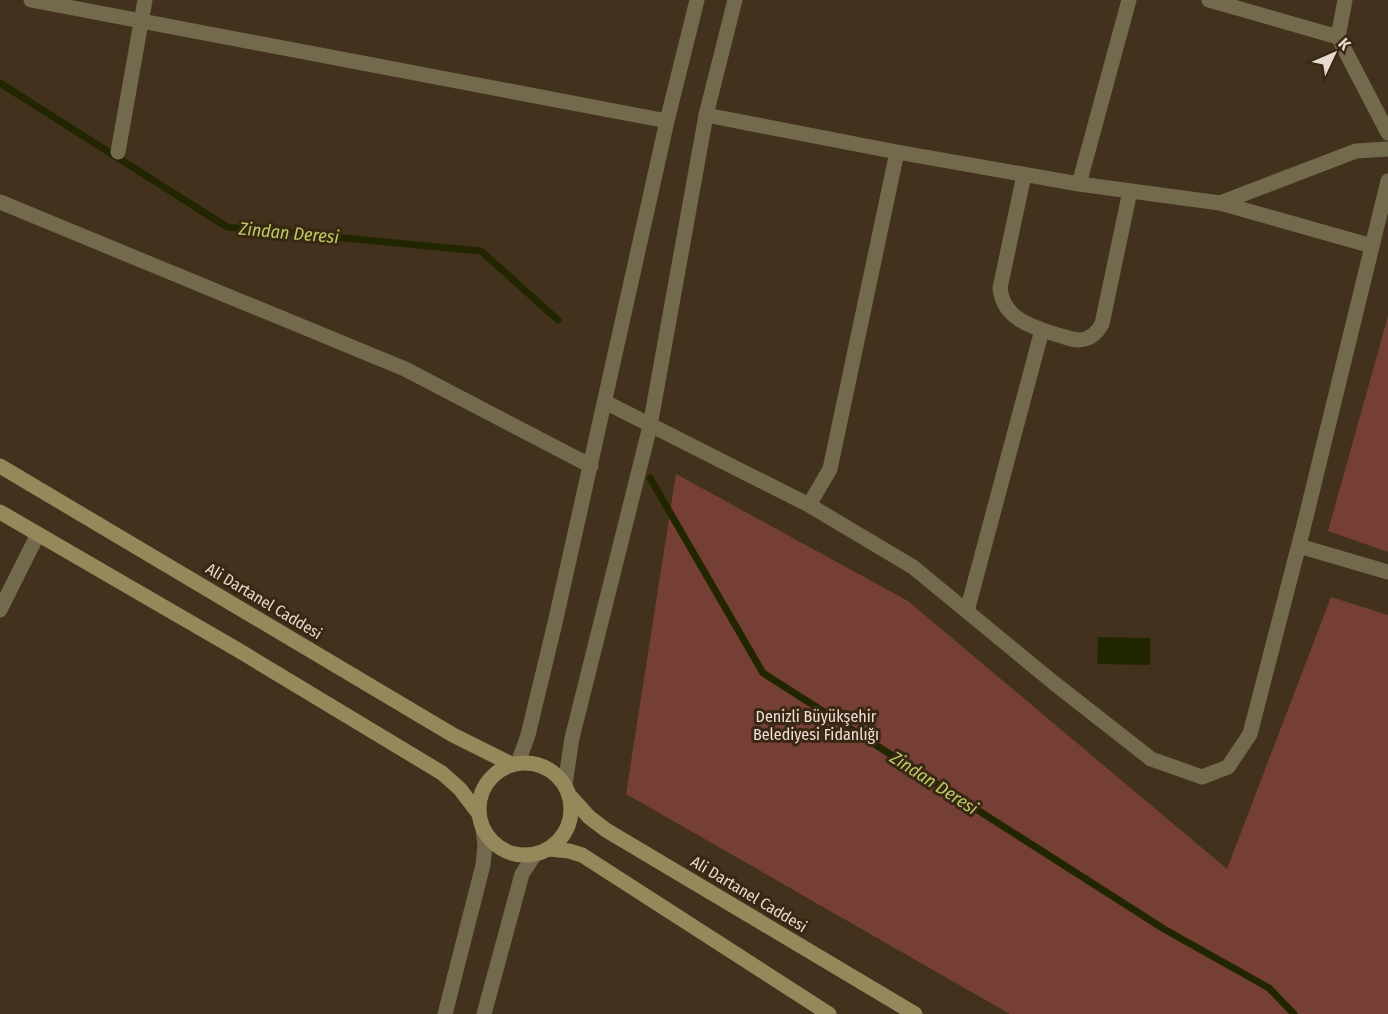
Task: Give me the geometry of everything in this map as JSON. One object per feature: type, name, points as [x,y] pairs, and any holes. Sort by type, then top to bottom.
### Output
[{"type":"main road","name":"Ali Dartanel Caddesi","points":[[0,466],[453,735],[514,764],[526,762],[542,765],[555,773],[589,817],[606,830],[915,1014]]},
{"type":"main road","points":[[0,512],[442,773],[460,789],[479,814]]},
{"type":"main road","points":[[514,764],[497,772],[486,783],[480,798],[479,814],[483,829],[493,842],[506,851],[520,855],[569,851],[582,855],[829,1014]]},
{"type":"main road","points":[[542,852],[560,840],[568,827],[572,812],[568,791]]},
{"type":"street","points":[[32,0],[667,121]]},
{"type":"street","points":[[118,153],[145,0]]},
{"type":"street","points":[[514,764],[528,735],[591,466],[667,121],[697,0]]},
{"type":"street","points":[[568,791],[572,738],[651,426],[706,115],[735,0]]},
{"type":"street","points":[[1079,184],[1129,0]]},
{"type":"street","points":[[1209,0],[1338,37]]},
{"type":"street","points":[[1345,0],[1338,37],[1388,133]]},
{"type":"street","points":[[706,115],[1024,175],[1220,203],[1372,246]]},
{"type":"street","points":[[1220,203],[1356,151],[1388,149]]},
{"type":"street","points":[[809,505],[830,469],[897,152]]},
{"type":"street","points":[[1024,175],[1000,288],[1001,298],[1012,315],[1031,327],[1082,340],[1088,339],[1099,330],[1102,324],[1130,191]]},
{"type":"street","points":[[605,402],[809,505],[913,567],[1151,759],[1202,777],[1228,767],[1250,734],[1299,546],[1388,181]]},
{"type":"street","points":[[0,202],[405,369],[591,466]]},
{"type":"street","points":[[967,611],[1042,330]]},
{"type":"street","points":[[0,610],[38,534]]},
{"type":"street","points":[[1299,546],[1388,572]]},
{"type":"street","points":[[444,1014],[483,865],[485,845],[483,829]]},
{"type":"street","points":[[484,1014],[522,874],[542,852]]},
{"type":"green space","points":[[1388,316],[1388,552],[1328,531]]},
{"type":"green space","name":"Denizli Büyükşehir Belediyesi Fidanlığı","points":[[676,474],[908,601],[1227,869],[1331,597],[1388,615],[1388,1014],[1010,1014],[626,794]]},
{"type":"shaded area","points":[[1098,637],[1150,638],[1150,665],[1097,664]]},
{"type":"waterway","name":"Zindan Deresi","points":[[0,83],[227,227],[481,251],[558,320]]},
{"type":"waterway","name":"Zindan Deresi","points":[[650,478],[763,673],[1164,929],[1269,988],[1294,1014]]}]
